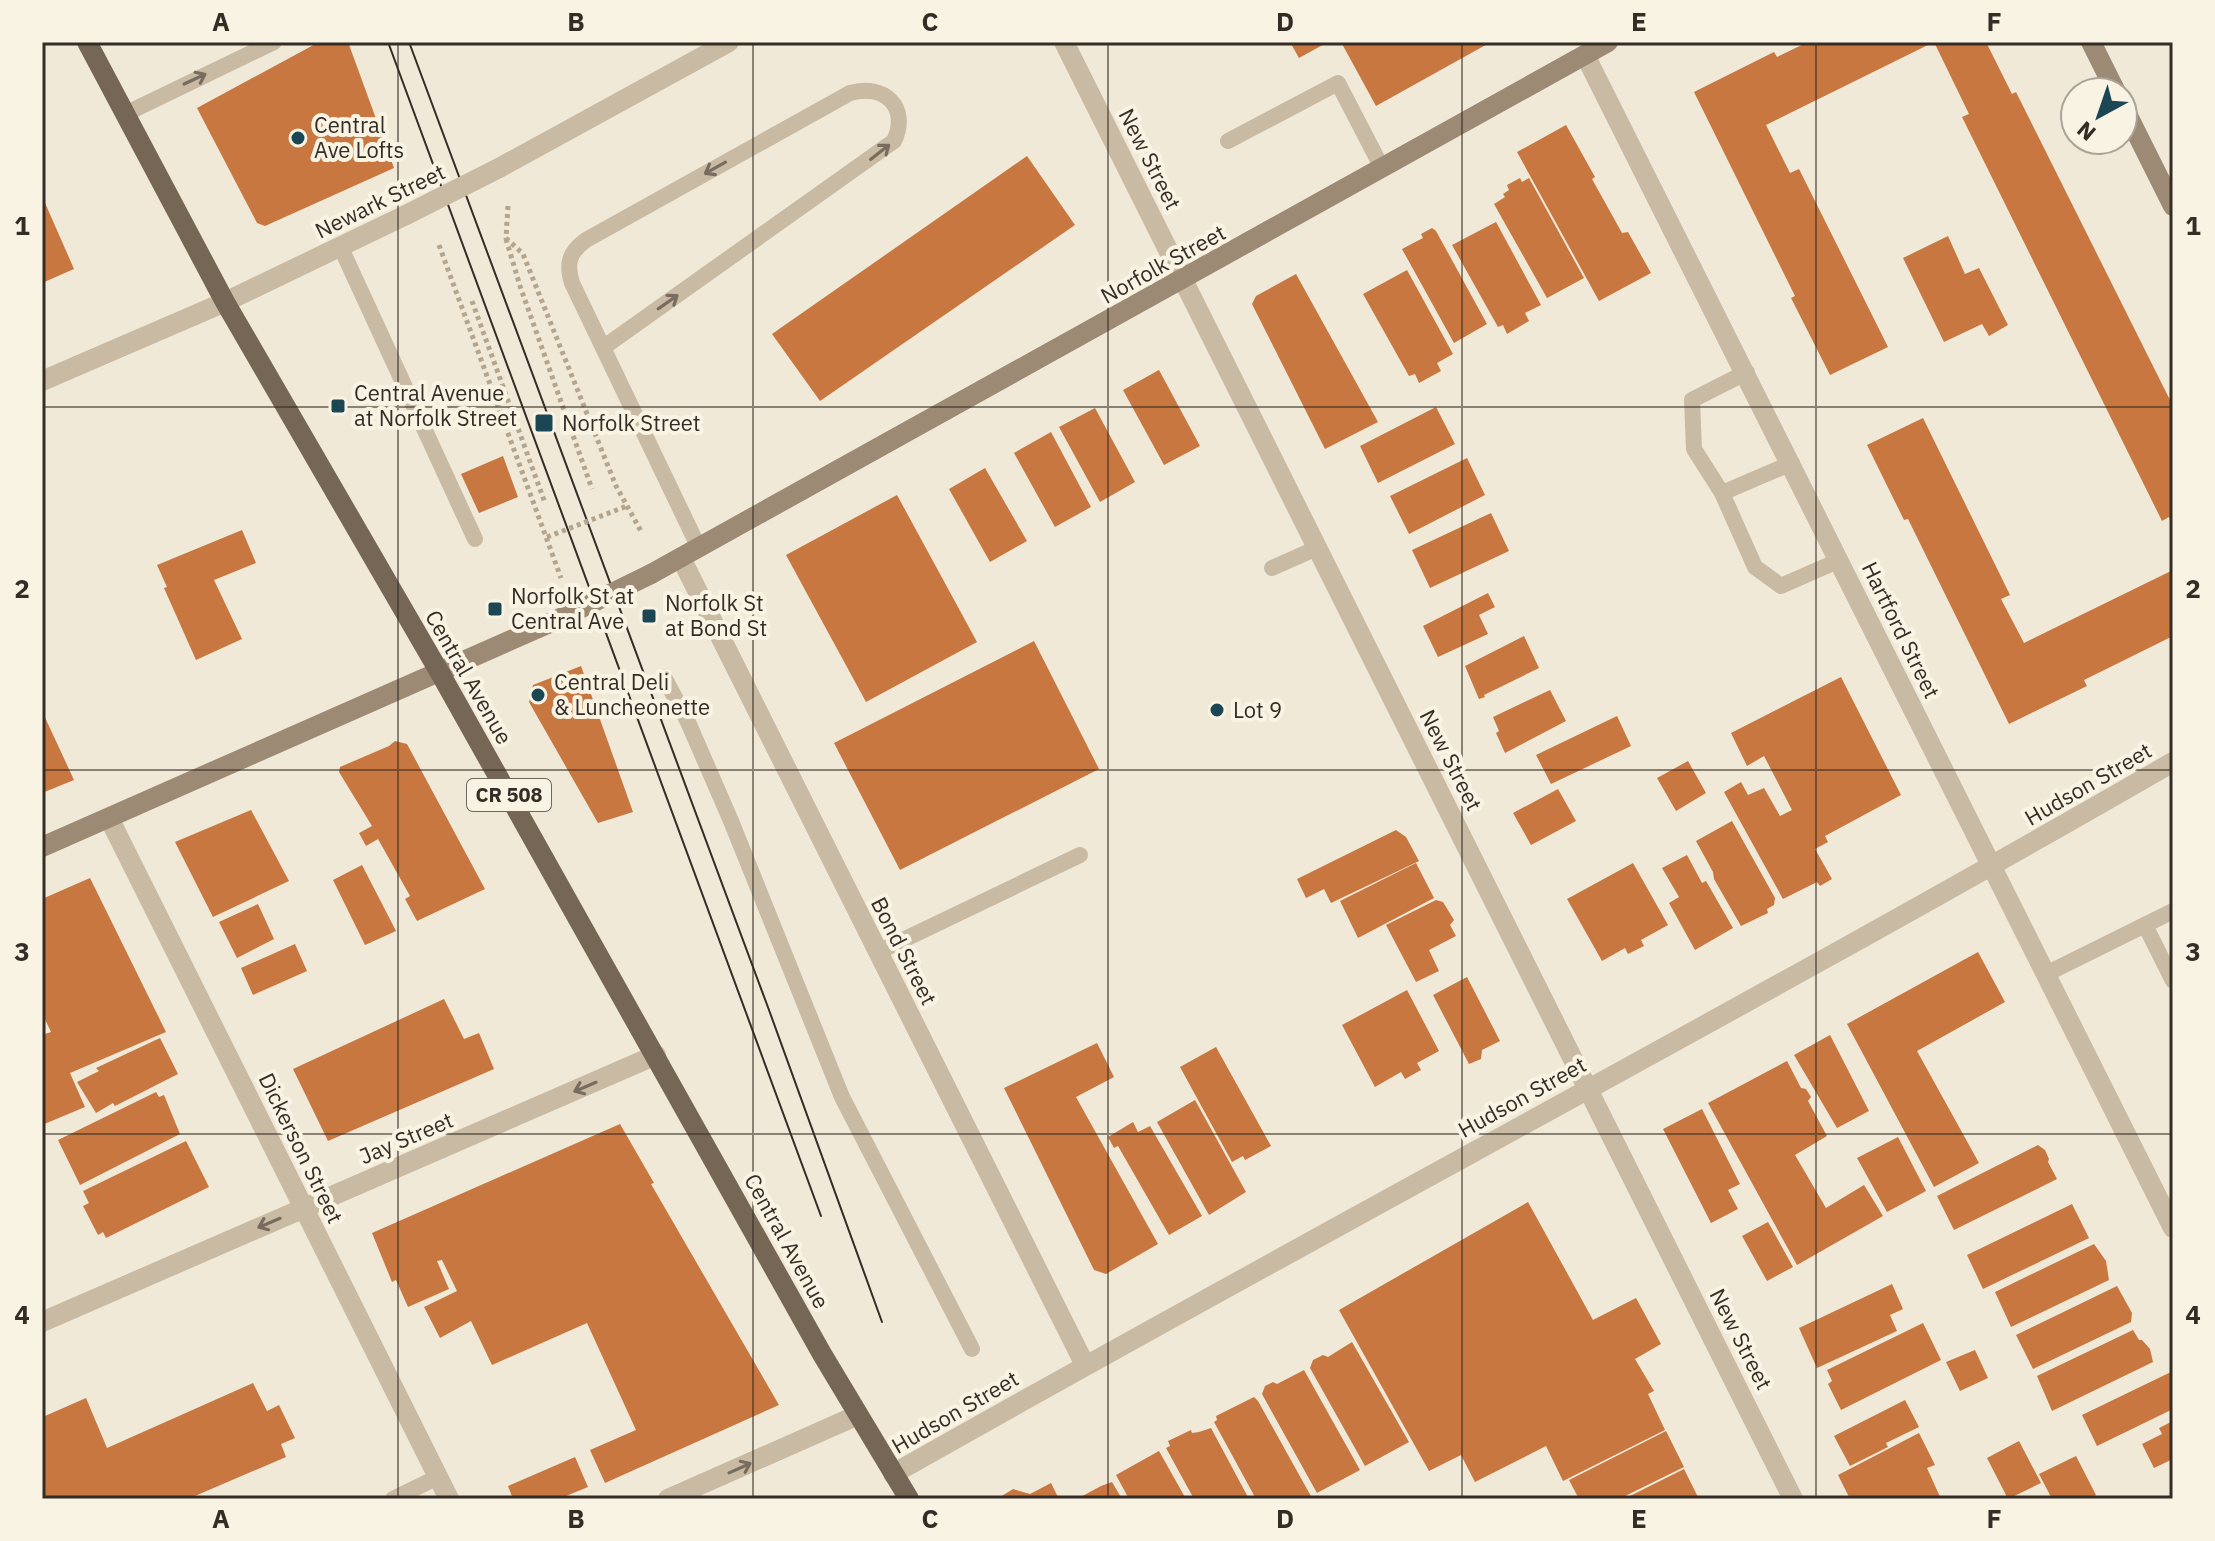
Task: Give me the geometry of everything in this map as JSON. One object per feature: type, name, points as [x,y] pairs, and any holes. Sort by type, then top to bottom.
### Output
[{"type":"main road","name":"Central Avenue","points":[[87,42],[225,302],[440,673],[858,1415],[909,1499]]},
{"type":"main road","name":"Norfolk Street","points":[[42,847],[440,673],[651,574],[1608,42]]},
{"type":"main road","points":[[2091,42],[2108,76]]},
{"type":"main road","points":[[2139,138],[2173,206]]},
{"type":"street","name":"Newark Street","points":[[42,381],[341,248],[499,168],[729,42]]},
{"type":"street","name":"New Street","points":[[1064,42],[1793,1499]]},
{"type":"street","name":"Hartford Street","points":[[1585,55],[1747,372],[2173,1228]]},
{"type":"street","name":"Bond Street","points":[[690,553],[878,952],[1085,1365]]},
{"type":"street","name":"Hudson Street","points":[[893,1474],[1085,1365],[1992,867],[2173,762]]},
{"type":"street","name":"Dickerson Street","points":[[109,818],[449,1499]]},
{"type":"street","name":"Jay Street","points":[[42,1322],[656,1055]]},
{"type":"street","points":[[668,1499],[858,1415]]},
{"type":"lane","points":[[125,114],[274,42]]},
{"type":"lane","points":[[1228,141],[1338,83],[1382,168]]},
{"type":"lane","points":[[604,347],[894,141],[900,121],[897,110],[886,96],[875,90],[863,89],[850,93],[579,245],[569,259],[568,270],[604,347],[690,553]]},
{"type":"lane","points":[[341,248],[475,539]]},
{"type":"lane","points":[[1747,372],[1692,400],[1694,449],[1722,493],[1755,567],[1781,586],[1840,560]]},
{"type":"lane","points":[[1722,493],[1792,463]]},
{"type":"lane","points":[[1272,568],[1317,548]]},
{"type":"lane","points":[[664,677],[688,722],[731,821],[842,1097],[972,1349]]},
{"type":"lane","points":[[878,952],[1080,855]]},
{"type":"lane","points":[[2046,974],[2173,911]]},
{"type":"lane","points":[[2145,925],[2173,981]]},
{"type":"lane","points":[[393,1499],[438,1477]]},
{"type":"path","points":[[508,206],[506,238],[520,286],[592,489]]},
{"type":"path","points":[[506,238],[523,254],[616,486],[642,533]]},
{"type":"path","points":[[439,245],[561,578]]},
{"type":"path","points":[[472,301],[545,503]]},
{"type":"path","points":[[496,398],[506,395]]},
{"type":"path","points":[[547,537],[627,506]]},
{"type":"building","name":"Central Ave Lofts","points":[[319,42],[348,42],[394,168],[265,226],[257,223],[197,108]]},
{"type":"building","points":[[1290,42],[1328,42],[1299,58]]},
{"type":"building","points":[[1341,42],[1491,42],[1376,106]]},
{"type":"building","points":[[1808,42],[1934,42],[1766,125],[1790,173],[1799,169],[1888,347],[1830,375],[1791,298],[1795,296],[1694,92],[1774,52],[1777,57]]},
{"type":"building","points":[[1934,42],[1986,42],[2012,94],[2016,92],[2173,406],[2173,526],[2169,517],[2162,521],[1962,117],[1969,114]]},
{"type":"building","points":[[1566,125],[1622,233],[1628,232],[1651,273],[1599,301],[1517,152]]},
{"type":"building","points":[[1027,156],[1075,225],[820,401],[772,334]]},
{"type":"building","points":[[1520,178],[1522,182],[1529,178],[1584,278],[1547,298],[1494,204],[1505,197],[1503,194],[1509,190],[1507,185]]},
{"type":"building","points":[[42,196],[74,269],[42,283]]},
{"type":"building","points":[[1496,222],[1541,305],[1525,313],[1529,321],[1507,334],[1503,325],[1498,327],[1452,245]]},
{"type":"building","points":[[1432,228],[1487,324],[1454,343],[1402,249],[1423,238],[1421,234]]},
{"type":"building","points":[[1948,236],[1965,274],[1979,268],[2008,325],[1989,336],[1982,324],[1944,342],[1903,258]]},
{"type":"building","points":[[1407,270],[1453,354],[1437,363],[1441,371],[1419,383],[1415,374],[1409,376],[1363,294]]},
{"type":"building","points":[[1296,274],[1378,422],[1325,449],[1252,304],[1256,296]]},
{"type":"building","points":[[1159,370],[1200,446],[1164,465],[1123,390]]},
{"type":"building","points":[[1436,407],[1455,444],[1378,483],[1360,446]]},
{"type":"building","points":[[1095,408],[1135,482],[1100,502],[1059,427]]},
{"type":"building","points":[[1923,418],[2010,595],[2001,599],[2024,643],[2173,570],[2173,636],[2084,680],[2087,686],[2009,724],[1908,519],[1904,520],[1867,445]]},
{"type":"building","points":[[1051,432],[1091,507],[1055,527],[1014,453]]},
{"type":"building","points":[[503,456],[518,497],[479,513],[461,474]]},
{"type":"building","points":[[1467,458],[1485,495],[1409,534],[1390,496]]},
{"type":"building","points":[[985,468],[1027,541],[990,562],[949,489]]},
{"type":"building","points":[[897,495],[977,642],[866,702],[786,555]]},
{"type":"building","points":[[1491,513],[1509,551],[1430,588],[1412,550]]},
{"type":"building","points":[[242,530],[256,563],[214,580],[242,639],[196,660],[157,565]]},
{"type":"building","points":[[1488,593],[1495,607],[1479,615],[1488,634],[1438,657],[1423,626]]},
{"type":"building","points":[[1524,636],[1539,668],[1479,699],[1465,666]]},
{"type":"building","points":[[1034,641],[1099,769],[900,870],[834,743]]},
{"type":"building","points":[[581,666],[633,812],[598,823],[529,702],[533,685]]},
{"type":"building","points":[[1841,677],[1901,795],[1825,836],[1828,842],[1815,849],[1832,879],[1820,886],[1817,882],[1783,899],[1724,792],[1741,782],[1748,795],[1764,788],[1780,816],[1792,810],[1764,756],[1747,766],[1731,733]]},
{"type":"building","points":[[1550,690],[1566,721],[1505,753],[1493,717]]},
{"type":"building","points":[[42,711],[74,780],[42,793]]},
{"type":"building","points":[[1617,716],[1631,746],[1551,784],[1536,755]]},
{"type":"building","points":[[395,741],[407,744],[485,889],[417,921],[405,899],[410,896],[378,839],[366,846],[359,833],[372,826],[339,772],[340,767]]},
{"type":"building","points":[[1688,761],[1706,793],[1676,811],[1657,778]]},
{"type":"building","points":[[1558,789],[1576,821],[1531,845],[1513,813]]},
{"type":"building","points":[[251,810],[289,881],[213,917],[175,842]]},
{"type":"building","points":[[1732,821],[1775,898],[1774,905],[1767,909],[1768,913],[1741,926],[1696,841]]},
{"type":"building","points":[[1396,830],[1406,837],[1419,861],[1331,903],[1324,889],[1306,898],[1297,879]]},
{"type":"building","points":[[1687,855],[1733,928],[1695,950],[1669,903],[1679,897],[1662,868]]},
{"type":"building","points":[[1416,863],[1434,898],[1358,938],[1340,901]]},
{"type":"building","points":[[1633,863],[1668,925],[1641,940],[1644,946],[1628,954],[1625,948],[1602,961],[1567,899]]},
{"type":"building","points":[[362,865],[396,931],[365,945],[333,880]]},
{"type":"building","points":[[90,878],[166,1032],[70,1073],[85,1107],[42,1125],[42,1035],[51,1032],[42,1013],[42,899]]},
{"type":"building","points":[[1436,900],[1443,902],[1454,920],[1450,925],[1456,936],[1429,950],[1439,971],[1416,982],[1386,925]]},
{"type":"building","points":[[258,904],[274,939],[237,958],[219,922]]},
{"type":"building","points":[[295,944],[307,971],[253,995],[241,968]]},
{"type":"building","points":[[1978,952],[2005,1002],[1917,1051],[1979,1163],[1934,1187],[1847,1024]]},
{"type":"building","points":[[1467,977],[1500,1041],[1482,1050],[1481,1059],[1469,1064],[1433,995]]},
{"type":"building","points":[[1407,990],[1439,1051],[1417,1063],[1421,1070],[1405,1079],[1401,1072],[1375,1087],[1342,1025]]},
{"type":"building","points":[[444,999],[464,1039],[479,1033],[494,1069],[328,1141],[293,1069]]},
{"type":"building","points":[[1830,1035],[1869,1111],[1837,1128],[1794,1055]]},
{"type":"building","points":[[160,1038],[178,1074],[96,1113],[77,1082],[99,1071],[96,1068]]},
{"type":"building","points":[[1097,1043],[1114,1077],[1076,1097],[1158,1244],[1106,1274],[1094,1270],[1004,1088]]},
{"type":"building","points":[[1216,1047],[1271,1146],[1245,1160],[1243,1156],[1232,1162],[1180,1067]]},
{"type":"building","points":[[1787,1061],[1801,1088],[1806,1089],[1811,1097],[1808,1101],[1827,1136],[1795,1155],[1826,1208],[1864,1185],[1883,1216],[1797,1265],[1708,1103]]},
{"type":"building","points":[[156,1092],[159,1097],[164,1095],[180,1134],[80,1185],[58,1140]]},
{"type":"building","points":[[1195,1100],[1246,1192],[1209,1215],[1157,1122]]},
{"type":"building","points":[[1702,1109],[1740,1184],[1728,1190],[1738,1209],[1711,1223],[1663,1129]]},
{"type":"building","points":[[1133,1122],[1138,1132],[1150,1126],[1202,1216],[1169,1235],[1118,1146],[1114,1148],[1108,1137]]},
{"type":"building","points":[[620,1124],[654,1183],[651,1184],[779,1405],[605,1483],[590,1450],[636,1430],[587,1323],[492,1365],[471,1321],[440,1338],[424,1307],[457,1291],[442,1260],[437,1261],[449,1289],[408,1307],[396,1280],[392,1282],[372,1233]]},
{"type":"building","points":[[1898,1137],[1926,1191],[1887,1212],[1857,1158]]},
{"type":"building","points":[[186,1141],[209,1187],[106,1238],[103,1232],[98,1235],[83,1206],[89,1203],[83,1191]]},
{"type":"building","points":[[2038,1145],[2045,1150],[2057,1179],[1954,1230],[1937,1196]]},
{"type":"building","points":[[1528,1202],[1593,1320],[1636,1298],[1661,1344],[1635,1359],[1654,1391],[1648,1394],[1665,1430],[1563,1481],[1546,1446],[1475,1482],[1461,1455],[1429,1471],[1339,1310]]},
{"type":"building","points":[[2072,1204],[2089,1238],[1983,1289],[1967,1255]]},
{"type":"building","points":[[1768,1222],[1793,1267],[1767,1281],[1742,1236]]},
{"type":"building","points":[[2094,1244],[2106,1261],[2109,1280],[2011,1327],[1995,1292]]},
{"type":"building","points":[[1892,1284],[1903,1309],[1890,1315],[1897,1331],[1817,1368],[1799,1328]]},
{"type":"building","points":[[2117,1286],[2132,1313],[2131,1322],[2033,1369],[2016,1335]]},
{"type":"building","points":[[1923,1323],[1941,1360],[1841,1410],[1828,1384],[1832,1381],[1827,1370]]},
{"type":"building","points":[[2133,1330],[2150,1349],[2153,1362],[2052,1411],[2037,1376]]},
{"type":"building","points":[[1352,1342],[1409,1442],[1365,1466],[1310,1368],[1313,1360],[1323,1355],[1328,1357]]},
{"type":"building","points":[[1975,1350],[1988,1378],[1960,1391],[1946,1362]]},
{"type":"building","points":[[1304,1370],[1360,1470],[1317,1493],[1262,1394],[1265,1386],[1273,1382],[1277,1384]]},
{"type":"building","points":[[2173,1371],[2173,1409],[2097,1446],[2082,1415]]},
{"type":"building","points":[[253,1383],[267,1411],[279,1405],[295,1438],[281,1444],[286,1457],[188,1499],[42,1499],[42,1409],[45,1416],[86,1398],[107,1448]]},
{"type":"building","points":[[1254,1397],[1312,1498],[1256,1499],[1214,1422],[1216,1416]]},
{"type":"building","points":[[1905,1400],[1919,1427],[1850,1466],[1834,1436]]},
{"type":"building","points":[[2173,1421],[2173,1459],[2154,1468],[2142,1444],[2162,1434],[2159,1428]]},
{"type":"building","points":[[1211,1428],[1249,1499],[1194,1499],[1166,1448],[1170,1446],[1168,1441],[1191,1430],[1192,1433]]},
{"type":"building","points":[[1666,1431],[1684,1467],[1619,1499],[1579,1499],[1569,1480]]},
{"type":"building","points":[[1919,1433],[1935,1465],[1927,1468],[1941,1499],[1850,1499],[1838,1475]]},
{"type":"building","points":[[2019,1441],[2041,1483],[2008,1499],[1987,1458]]},
{"type":"building","points":[[1159,1451],[1186,1499],[1129,1499],[1116,1475]]},
{"type":"building","points":[[2076,1456],[2096,1495],[2089,1499],[2052,1499],[2039,1474]]},
{"type":"building","points":[[575,1457],[588,1487],[566,1496],[567,1499],[513,1499],[508,1486]]},
{"type":"building","points":[[1684,1469],[1699,1499],[1624,1499]]},
{"type":"building","points":[[1112,1482],[1122,1499],[1077,1499],[1101,1486]]},
{"type":"building","points":[[1051,1483],[1059,1499],[997,1499],[1013,1489],[1030,1494]]},
{"type":"tram line","points":[[388,42],[821,1216]]},
{"type":"tram line","points":[[409,42],[882,1322]]},
{"type":"place","name":"Central Ave Lofts","points":[[298,138]]},
{"type":"place","name":"Central Avenue at Norfolk Street","points":[[338,406]]},
{"type":"place","name":"Norfolk Street","points":[[544,423]]},
{"type":"place","name":"Norfolk St at Central Ave","points":[[495,609]]},
{"type":"place","name":"Norfolk St at Bond St","points":[[649,616]]},
{"type":"place","name":"Central Deli & Luncheonette","points":[[538,695]]},
{"type":"place","name":"Lot 9","points":[[1217,710]]}]
